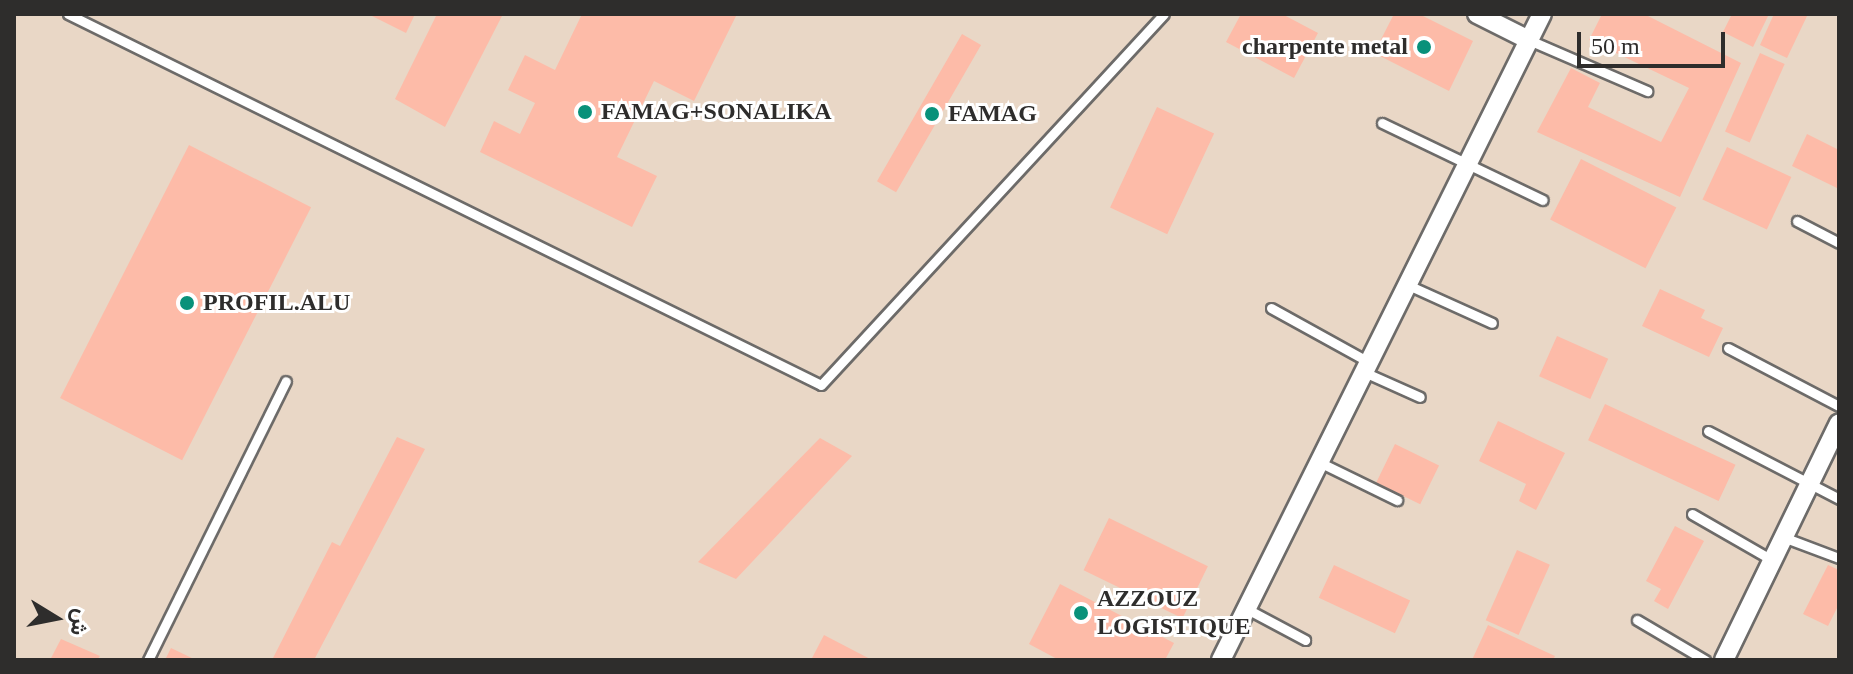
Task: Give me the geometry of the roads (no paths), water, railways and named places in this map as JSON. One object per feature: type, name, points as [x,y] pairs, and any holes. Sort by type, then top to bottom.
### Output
[{"type":"street","points":[[1477,14],[1529,40]]},
{"type":"street","points":[[1221,660],[1542,14]]},
{"type":"street","points":[[1724,660],[1839,423]]},
{"type":"lane","points":[[68,14],[821,385],[1164,14]]},
{"type":"lane","points":[[1529,40],[1647,91]]},
{"type":"lane","points":[[1382,123],[1543,200]]},
{"type":"lane","points":[[1797,221],[1839,243]]},
{"type":"lane","points":[[1407,285],[1492,323]]},
{"type":"lane","points":[[1271,308],[1420,397]]},
{"type":"lane","points":[[1728,348],[1839,406]]},
{"type":"lane","points":[[148,660],[286,381]]},
{"type":"lane","points":[[1708,431],[1808,486],[1839,499]]},
{"type":"lane","points":[[1319,462],[1397,500]]},
{"type":"lane","points":[[1692,514],[1772,560]]},
{"type":"lane","points":[[1783,537],[1839,558]]},
{"type":"lane","points":[[1247,609],[1305,640]]},
{"type":"lane","points":[[1637,620],[1705,660]]},
{"type":"place","name":"charpente metal","points":[[1424,47]]},
{"type":"place","name":"FAMAG+SONALIKA","points":[[585,112]]},
{"type":"place","name":"FAMAG","points":[[932,114]]},
{"type":"place","name":"PROFIL.ALU","points":[[187,303]]},
{"type":"place","name":"AZZOUZ LOGISTIQUE","points":[[1081,613]]}]
